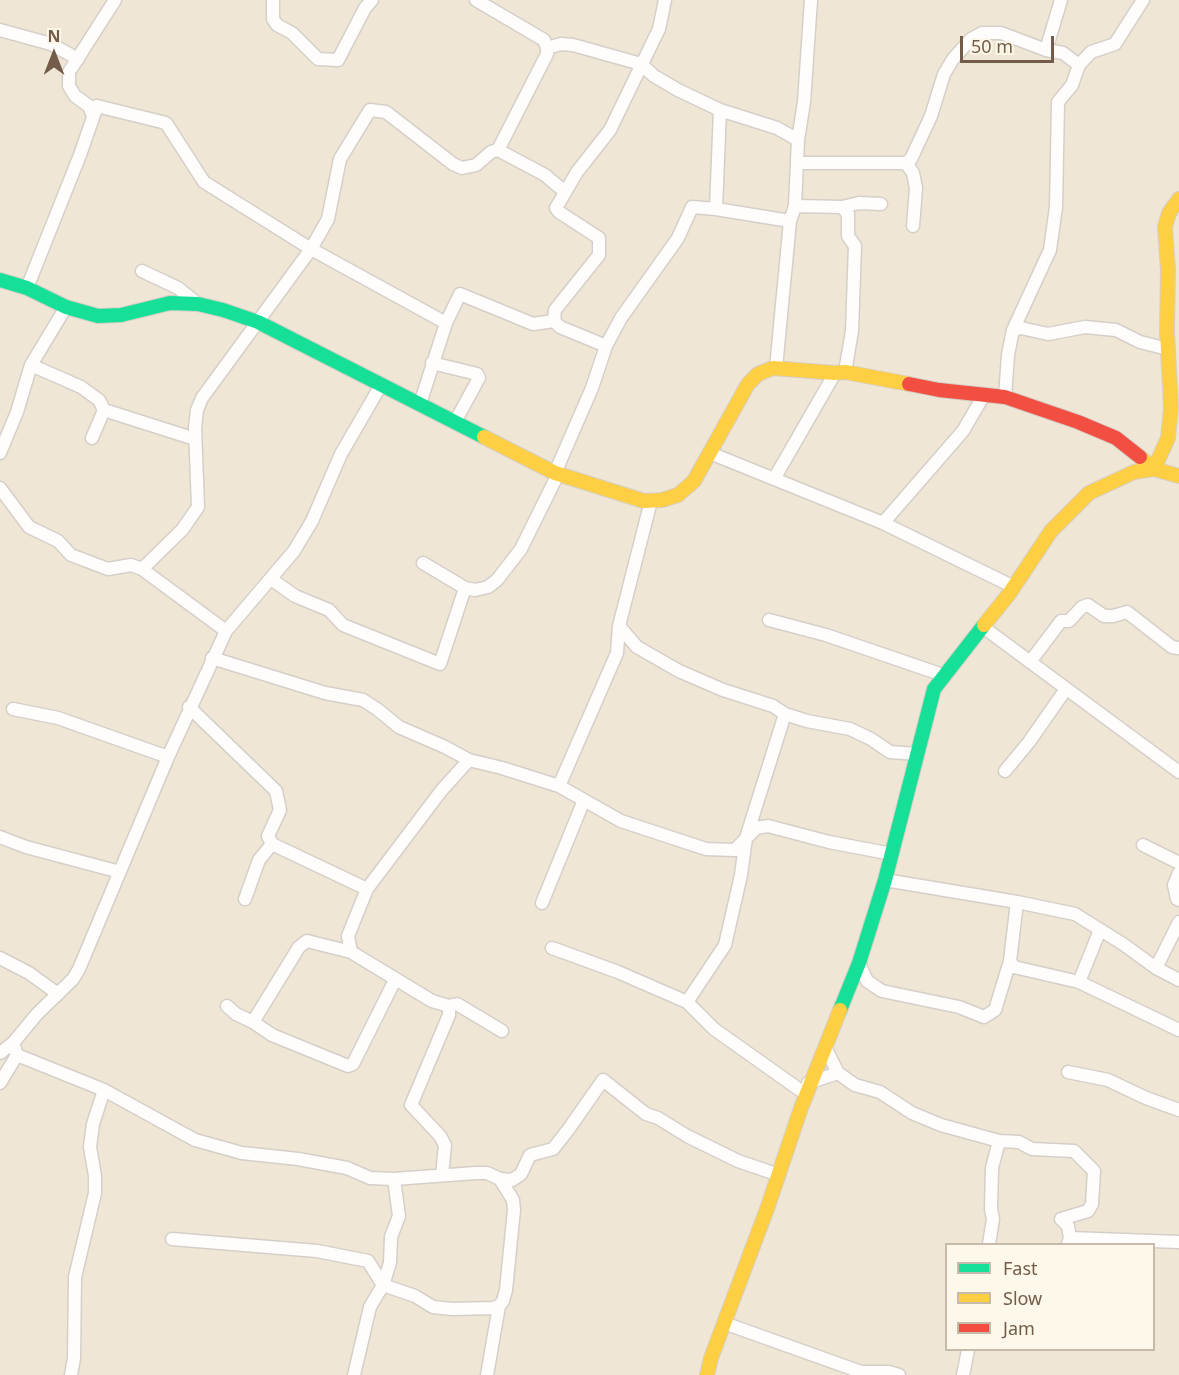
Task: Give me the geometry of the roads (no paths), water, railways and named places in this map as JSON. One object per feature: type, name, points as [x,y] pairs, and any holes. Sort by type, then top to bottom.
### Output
[{"type":"street","points":[[97,106],[92,114],[89,106],[75,96],[69,86],[69,72],[115,0]]},
{"type":"street","points":[[273,0],[273,19],[277,26],[292,33],[318,59],[338,60],[365,8],[372,0]]},
{"type":"street","points":[[476,0],[544,40],[547,48],[547,54],[498,150]]},
{"type":"street","points":[[554,321],[555,310],[599,255],[599,238],[558,212],[556,208],[577,172],[610,130],[659,29],[665,0]]},
{"type":"street","points":[[776,368],[790,221],[795,206],[798,140],[804,102],[811,0]]},
{"type":"street","points":[[1046,50],[1061,0]]},
{"type":"street","points":[[1005,397],[1008,355],[1013,330],[1050,250],[1056,207],[1058,102],[1072,85],[1079,65],[1091,52],[1115,44],[1143,0]]},
{"type":"street","points":[[0,30],[51,44],[78,59]]},
{"type":"street","points":[[797,163],[906,163],[911,159],[931,116],[944,74],[953,59],[971,39],[982,33],[1001,33],[1046,50],[1063,53],[1079,65]]},
{"type":"street","points":[[547,48],[561,44],[573,45],[641,64],[654,76],[720,110],[777,128],[798,140]]},
{"type":"street","points":[[97,106],[166,123],[204,182],[311,249],[446,324]]},
{"type":"street","points":[[27,288],[97,106]]},
{"type":"street","points":[[142,569],[182,530],[198,507],[196,410],[202,398],[311,249],[328,219],[340,159],[370,110],[386,112],[453,164],[462,168],[476,165],[491,152],[498,150],[545,175],[565,192]]},
{"type":"street","points":[[716,208],[720,110]]},
{"type":"street","points":[[906,163],[913,173],[916,188],[913,226]]},
{"type":"street","points":[[1154,469],[1168,438],[1171,407],[1165,227],[1169,213],[1179,200]]},
{"type":"street","points":[[795,206],[842,207],[859,203],[881,204]]},
{"type":"street","points":[[423,563],[465,588],[475,590],[488,587],[497,580],[521,549],[557,474],[592,388],[606,346],[621,318],[678,238],[692,207],[716,208],[790,221]]},
{"type":"street","points":[[774,479],[840,372],[852,331],[855,246],[848,236],[848,214],[842,207]]},
{"type":"street","points":[[142,271],[178,288],[198,304]]},
{"type":"street","points":[[0,280],[27,288],[66,307],[98,316],[121,315],[170,303],[198,304],[258,322],[557,474],[644,501],[678,495],[694,481],[748,384],[758,374],[776,368],[840,372],[939,390],[1005,397],[1078,422],[1116,438],[1154,469],[1179,476]]},
{"type":"street","points":[[420,404],[446,324],[460,294],[533,324],[554,321]]},
{"type":"street","points":[[0,453],[17,412],[31,365],[66,307]]},
{"type":"street","points":[[554,321],[560,327],[606,346]]},
{"type":"street","points":[[1013,330],[1021,328],[1048,334],[1085,327],[1116,330],[1140,342],[1168,349]]},
{"type":"street","points":[[432,363],[477,374],[479,378],[455,422]]},
{"type":"street","points":[[31,365],[81,387],[99,400],[104,410],[195,439]]},
{"type":"street","points":[[0,1083],[15,1049],[79,969],[189,707],[226,631],[294,551],[312,521],[341,454],[381,385]]},
{"type":"street","points":[[883,523],[963,431],[984,395]]},
{"type":"street","points":[[92,438],[104,410]]},
{"type":"street","points":[[710,453],[883,523],[1014,587]]},
{"type":"street","points":[[707,1375],[711,1358],[809,1089],[859,963],[885,880],[934,689],[1014,587],[1051,531],[1089,493],[1134,472],[1154,469]]},
{"type":"street","points":[[0,488],[29,527],[58,541],[71,555],[108,569],[131,565],[142,569],[151,578],[226,631]]},
{"type":"street","points":[[558,786],[617,653],[619,626],[651,501]]},
{"type":"street","points":[[271,579],[295,596],[329,610],[343,625],[440,663],[465,588]]},
{"type":"street","points":[[1030,662],[1061,621],[1069,621],[1082,607],[1088,605],[1104,616],[1126,612],[1172,647],[1179,648]]},
{"type":"street","points":[[769,620],[826,635],[943,675]]},
{"type":"street","points":[[619,626],[635,644],[679,671],[723,690],[773,706],[785,714],[807,721],[850,729],[890,752],[917,754]]},
{"type":"street","points":[[983,627],[1179,772]]},
{"type":"street","points":[[617,653],[635,644]]},
{"type":"street","points":[[212,658],[325,693],[363,700],[399,727],[469,760],[558,786],[621,821],[706,849],[735,850],[756,828],[768,826],[829,842],[892,854]]},
{"type":"street","points":[[1005,771],[1029,742],[1066,689]]},
{"type":"street","points":[[189,707],[276,792],[280,810],[268,836],[272,844],[367,889]]},
{"type":"street","points":[[13,709],[58,718],[168,757]]},
{"type":"street","points":[[687,1002],[725,945],[741,875],[746,838],[785,714]]},
{"type":"street","points":[[351,952],[348,936],[367,889],[441,791],[469,760]]},
{"type":"street","points":[[542,903],[584,800]]},
{"type":"street","points":[[0,837],[26,847],[120,872]]},
{"type":"street","points":[[245,899],[259,860],[272,844]]},
{"type":"street","points":[[1143,845],[1179,863]]},
{"type":"street","points":[[1179,873],[1174,885],[1179,900]]},
{"type":"street","points":[[885,880],[1075,914],[1156,968],[1179,980]]},
{"type":"street","points":[[859,963],[867,981],[882,991],[959,1007],[984,1017],[995,1010],[1010,961],[1017,902]]},
{"type":"street","points":[[1156,968],[1179,922]]},
{"type":"street","points":[[1079,982],[1100,930]]},
{"type":"street","points":[[253,1022],[302,943],[307,941],[351,952],[432,1001],[448,1006],[456,1004],[502,1032]]},
{"type":"street","points":[[552,948],[618,972],[687,1002],[714,1029],[794,1086],[809,1089],[838,1073]]},
{"type":"street","points":[[0,958],[29,973],[58,994]]},
{"type":"street","points":[[1010,961],[1014,967],[1079,982],[1179,1030]]},
{"type":"street","points":[[227,1006],[236,1014],[272,1035],[348,1066],[353,1064],[395,980]]},
{"type":"street","points":[[442,1175],[445,1145],[440,1136],[411,1105],[449,1015],[448,1006]]},
{"type":"street","points":[[0,1053],[15,1049],[104,1090],[195,1140],[243,1153],[298,1159],[347,1168],[370,1178],[394,1179],[487,1173],[500,1179],[512,1180],[521,1174],[530,1155],[553,1149],[603,1080],[646,1114],[738,1161],[779,1175]]},
{"type":"street","points":[[826,1049],[838,1073],[855,1085],[880,1092],[912,1113],[941,1125],[999,1141],[1019,1142],[1032,1149],[1074,1151],[1094,1172],[1092,1204],[1088,1210],[1061,1219],[1068,1226],[1069,1241],[1179,1242]]},
{"type":"street","points":[[1068,1072],[1108,1080],[1179,1110]]},
{"type":"street","points":[[71,1375],[74,1358],[75,1277],[95,1193],[95,1176],[90,1148],[93,1124],[104,1090]]},
{"type":"street","points":[[989,1243],[993,1218],[991,1209],[992,1168],[999,1141]]},
{"type":"street","points":[[354,1375],[370,1307],[383,1284],[390,1263],[392,1237],[399,1216],[394,1179]]},
{"type":"street","points":[[487,1375],[499,1306],[506,1290],[514,1210],[513,1200],[500,1179]]},
{"type":"street","points":[[172,1239],[317,1251],[368,1261],[383,1284],[415,1296],[434,1307],[452,1309],[499,1306]]},
{"type":"street","points":[[724,1323],[861,1374],[889,1372],[899,1375]]},
{"type":"street","points":[[963,1375],[968,1351]]}]
